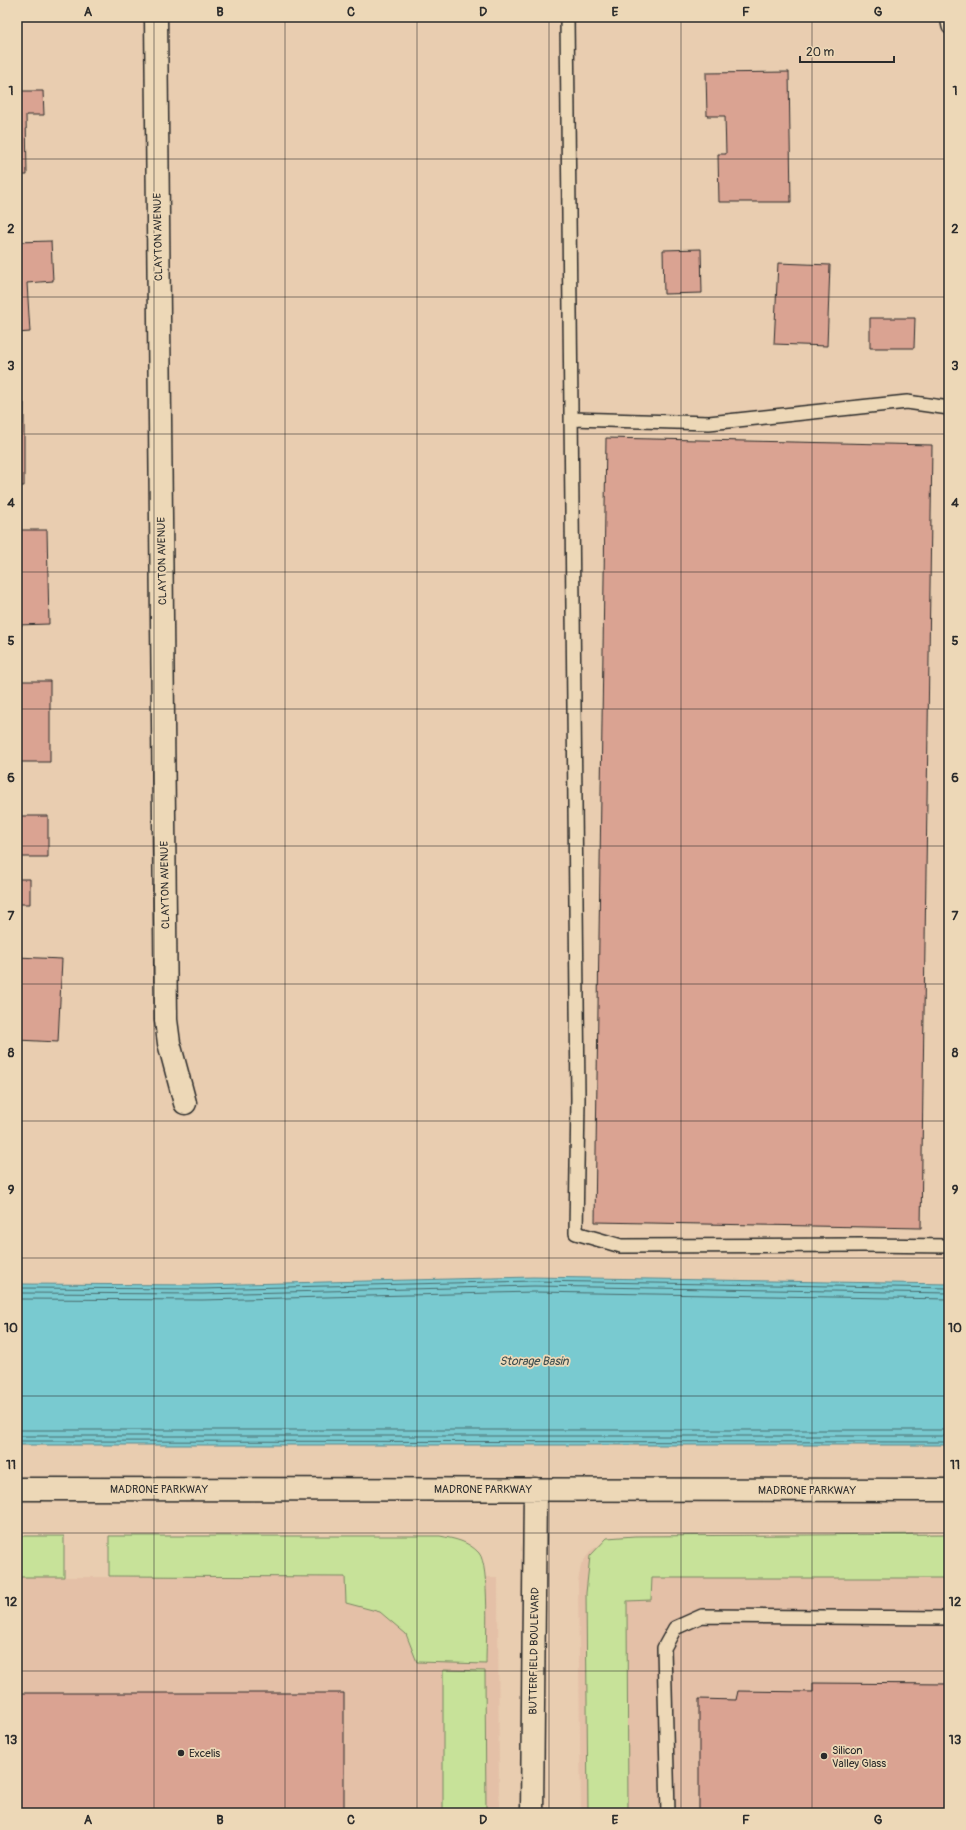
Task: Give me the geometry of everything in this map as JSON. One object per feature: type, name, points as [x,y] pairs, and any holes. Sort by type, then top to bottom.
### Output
[{"type":"street","name":"CLAYTON AVENUE","points":[[156,17],[166,1020],[169,1043],[185,1103]]},
{"type":"street","name":"MADRONE PARKWAY","points":[[17,1489],[949,1490]]},
{"type":"street","name":"BUTTERFIELD BOULEVARD","points":[[532,1813],[535,1489]]},
{"type":"lane","points":[[567,17],[578,1092],[576,1233],[621,1246],[949,1246]]},
{"type":"lane","points":[[947,17],[949,27]]},
{"type":"lane","points":[[572,419],[709,423],[906,402],[949,408]]},
{"type":"lane","points":[[668,1813],[664,1648],[675,1628],[702,1616],[949,1618]]},
{"type":"shaded area","points":[[618,1538],[949,1538],[949,1813],[581,1813],[578,1582],[581,1565],[590,1551],[604,1542]]},
{"type":"shaded area","points":[[17,1577],[498,1577],[499,1813],[17,1813]]},
{"type":"green space","points":[[949,1534],[949,1578],[652,1578],[651,1600],[627,1601],[628,1813],[588,1813],[586,1593],[590,1556],[607,1538],[635,1536]]},
{"type":"green space","points":[[17,1536],[64,1536],[64,1577],[17,1577]]},
{"type":"green space","points":[[109,1536],[440,1536],[461,1541],[479,1553],[485,1573],[487,1624],[486,1664],[417,1662],[406,1634],[380,1612],[346,1603],[345,1577],[109,1576]]},
{"type":"green space","points":[[443,1670],[485,1671],[486,1813],[443,1813]]},
{"type":"water","name":"Storage Basin","points":[[533,1277],[949,1284],[949,1445],[17,1445],[17,1284],[202,1285]]},
{"type":"building","points":[[789,72],[791,202],[719,202],[718,154],[726,154],[725,116],[707,116],[706,73]]},
{"type":"building","points":[[17,91],[43,91],[44,115],[26,115],[27,175],[17,175]]},
{"type":"building","points":[[51,241],[53,281],[27,283],[30,332],[17,333],[17,242]]},
{"type":"building","points":[[701,249],[702,293],[664,294],[663,250]]},
{"type":"building","points":[[778,263],[830,265],[827,346],[774,344]]},
{"type":"building","points":[[870,318],[915,318],[914,348],[870,348]]},
{"type":"building","points":[[17,403],[24,403],[24,486],[17,486]]},
{"type":"building","points":[[606,438],[932,445],[921,1228],[595,1222]]},
{"type":"building","points":[[17,530],[47,530],[49,624],[17,625]]},
{"type":"building","points":[[17,681],[50,681],[50,762],[17,762]]},
{"type":"building","points":[[17,816],[48,816],[48,857],[17,857]]},
{"type":"building","points":[[17,879],[30,879],[30,904],[17,904]]},
{"type":"building","points":[[17,957],[62,959],[58,1042],[17,1040]]},
{"type":"building","name":"Silicon Valley Glass","points":[[813,1683],[949,1684],[949,1813],[699,1813],[699,1699],[736,1700],[738,1691],[813,1692]]},
{"type":"building","name":"Excelis","points":[[17,1693],[344,1693],[344,1813],[17,1813]]},
{"type":"place","name":"Excelis","points":[[181,1753]]},
{"type":"place","name":"Silicon Valley Glass","points":[[824,1756]]}]
